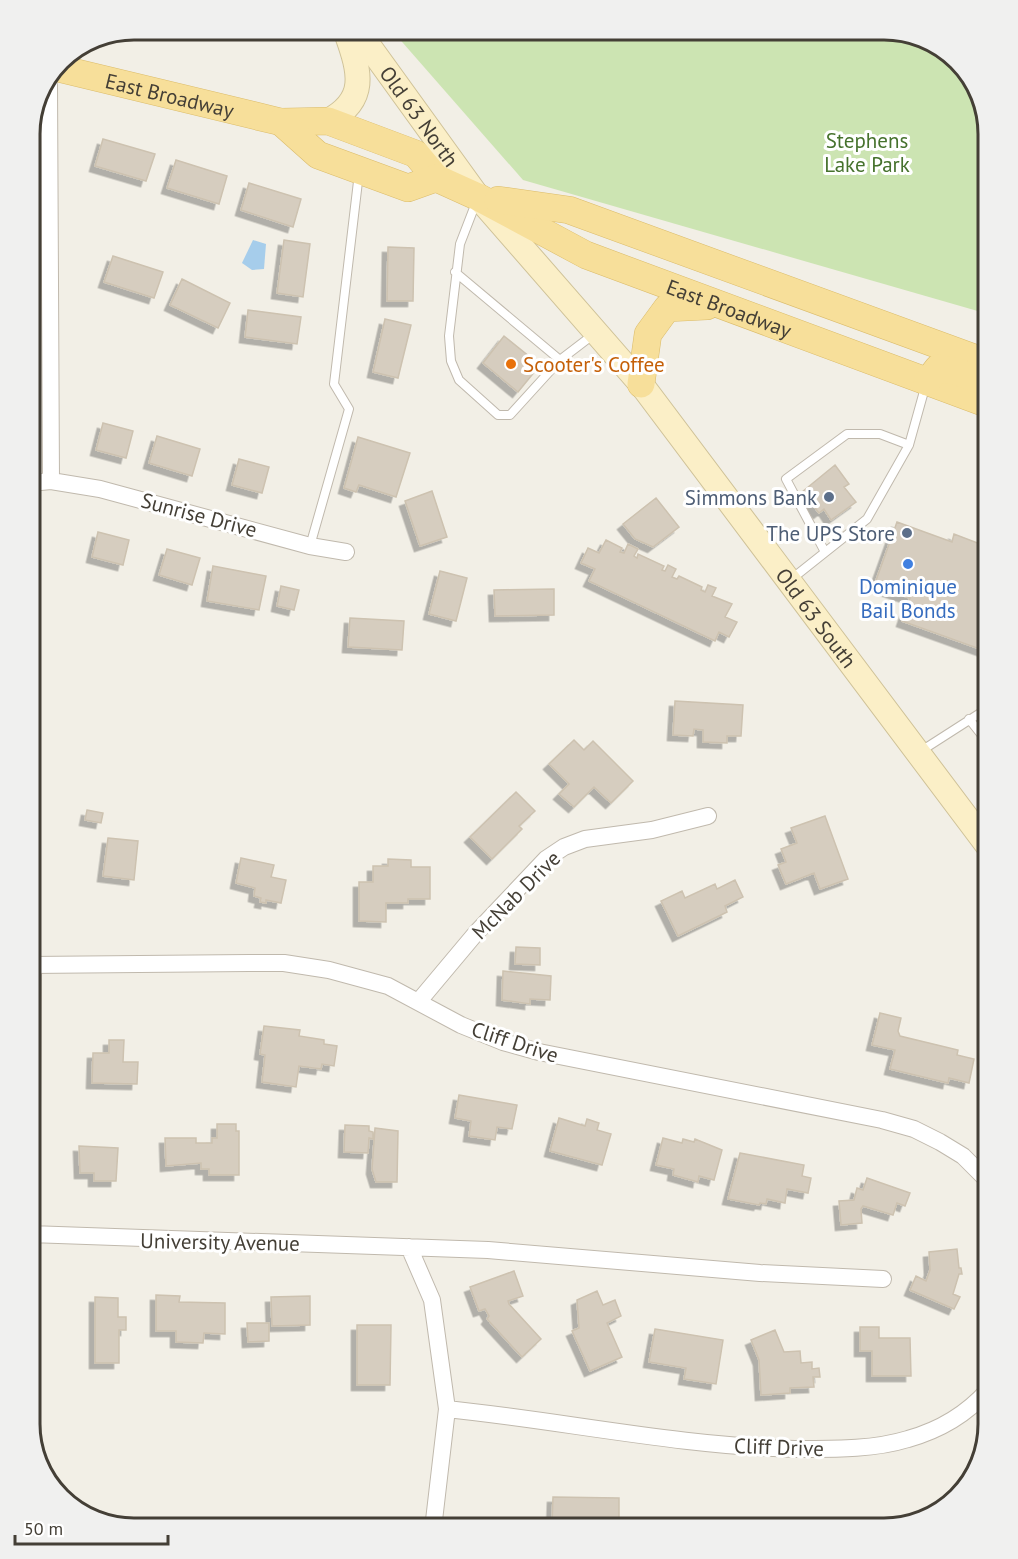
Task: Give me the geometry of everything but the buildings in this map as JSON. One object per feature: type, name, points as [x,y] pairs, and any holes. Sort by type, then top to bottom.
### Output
[{"type":"main road","points":[[328,121],[340,115],[356,96],[359,68],[349,40]]},
{"type":"main road","name":"Old 63 North","points":[[365,40],[478,197]]},
{"type":"main road","name":"East Broadway","points":[[66,70],[281,122],[328,121],[416,154],[436,178],[478,197],[586,255],[978,400]]},
{"type":"main road","name":"East Broadway","points":[[281,122],[318,155],[408,188],[436,178]]},
{"type":"main road","name":"East Broadway","points":[[478,197],[569,210],[978,359]]},
{"type":"main road","name":"Old 63 South","points":[[478,197],[641,384],[978,833]]},
{"type":"main road","points":[[641,384],[648,334],[667,308],[719,306]]},
{"type":"main road","points":[[927,382],[938,368],[978,379]]},
{"type":"street","points":[[50,94],[51,481]]},
{"type":"street","name":"Sunrise Drive","points":[[41,482],[51,481],[100,489],[310,546],[346,552]]},
{"type":"street","name":"McNab Drive","points":[[419,1001],[476,933],[546,859],[564,847],[585,839],[652,830],[708,816]]},
{"type":"street","name":"Cliff Drive","points":[[40,965],[284,963],[359,976],[388,986],[461,1025],[503,1042],[539,1052],[861,1116],[914,1129],[963,1156],[978,1171]]},
{"type":"street","name":"University Avenue","points":[[40,1235],[143,1240],[488,1250],[822,1278],[883,1279]]},
{"type":"street","points":[[409,1247],[432,1300],[442,1357],[447,1409],[434,1518]]},
{"type":"street","name":"Cliff Drive","points":[[447,1409],[750,1448],[820,1449],[878,1446],[931,1431],[963,1414],[978,1400]]},
{"type":"lane","points":[[310,546],[349,409],[334,384],[360,170]]},
{"type":"lane","points":[[478,197],[460,244],[448,336],[453,369],[459,380],[503,416],[516,412],[560,360],[596,332]]},
{"type":"lane","points":[[455,272],[560,360]]},
{"type":"lane","points":[[789,581],[867,519],[909,445],[927,382]]},
{"type":"lane","points":[[825,552],[786,479],[847,434],[880,434],[909,445]]},
{"type":"lane","points":[[918,753],[978,714]]},
{"type":"lane","points":[[969,719],[978,730]]},
{"type":"green space","name":"Stephens Lake Park","points":[[401,40],[890,41],[908,44],[931,53],[950,68],[965,87],[974,110],[978,134],[978,311],[523,180]]},
{"type":"water","points":[[253,240],[266,244],[264,269],[252,270],[242,263]]},
{"type":"place","name":"Scooter's Coffee","points":[[511,364]]},
{"type":"place","name":"Simmons Bank","points":[[829,497]]},
{"type":"place","name":"The UPS Store","points":[[907,533]]},
{"type":"place","name":"Dominique Bail Bonds","points":[[908,564]]}]
